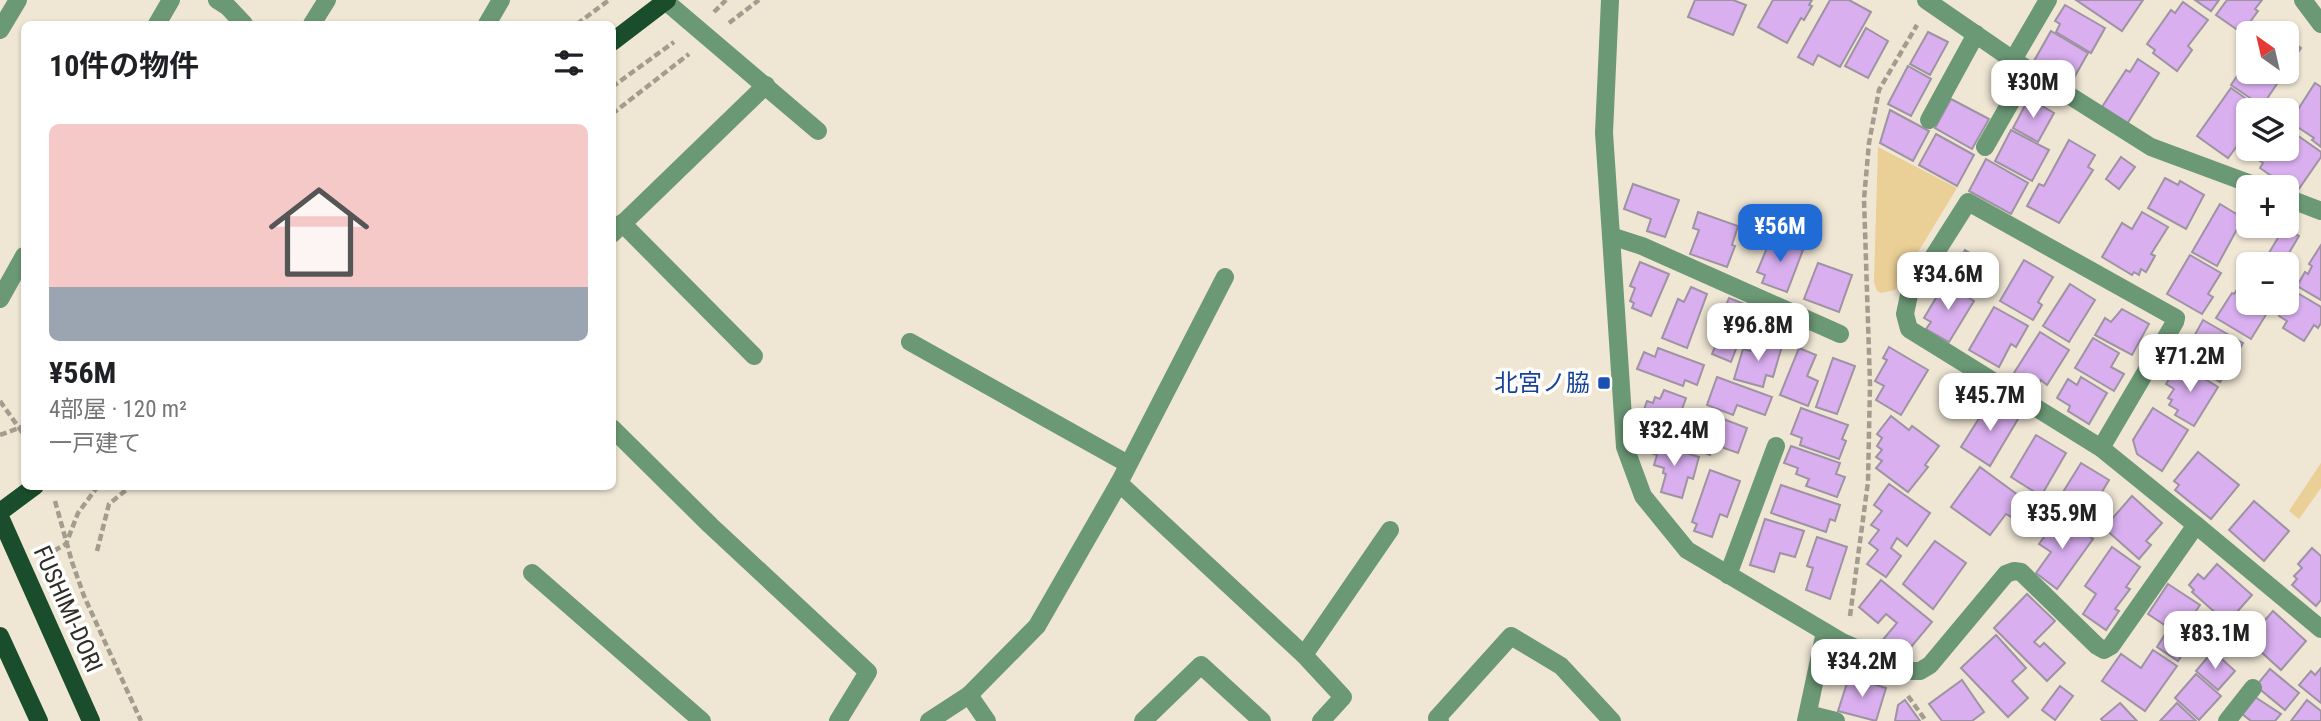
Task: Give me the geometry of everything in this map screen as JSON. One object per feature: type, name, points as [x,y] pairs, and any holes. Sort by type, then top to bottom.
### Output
[{"type":"main road","points":[[616,39],[666,0]]},
{"type":"main road","points":[[0,515],[31,490]]},
{"type":"main road","name":"FUSHIMI-DORI","points":[[0,515],[91,721]]},
{"type":"main road","points":[[0,636],[39,721]]},
{"type":"street","points":[[0,30],[19,0]]},
{"type":"street","points":[[159,21],[171,0]]},
{"type":"street","points":[[217,0],[241,21]]},
{"type":"street","points":[[314,21],[327,0]]},
{"type":"street","points":[[489,21],[501,0]]},
{"type":"street","points":[[666,0],[818,131]]},
{"type":"street","points":[[1610,0],[1604,133],[1624,438],[1643,496],[1687,550],[1842,642],[1909,671],[1920,671],[1930,665],[2006,574],[2014,571],[2021,572],[2096,646],[2104,650],[2111,646],[2196,525]]},
{"type":"street","points":[[2012,60],[2048,0]]},
{"type":"street","points":[[2303,0],[2321,24]]},
{"type":"street","points":[[1929,1],[2012,60],[2151,147],[2236,178]]},
{"type":"street","points":[[1929,120],[1976,34]]},
{"type":"street","points":[[1985,147],[2029,70]]},
{"type":"street","points":[[754,356],[617,228],[766,85]]},
{"type":"street","points":[[2101,448],[2176,318],[1968,202],[1909,295],[1905,314],[1909,329],[2101,448],[2321,629]]},
{"type":"street","points":[[2299,203],[2321,211]]},
{"type":"street","points":[[1611,236],[1642,246],[1840,334]]},
{"type":"street","points":[[0,299],[21,261]]},
{"type":"street","points":[[929,721],[969,695],[1037,626],[1119,483],[1225,277]]},
{"type":"street","points":[[910,342],[1128,464]]},
{"type":"street","points":[[616,432],[710,525],[868,672],[838,721]]},
{"type":"street","points":[[1728,575],[1776,446]]},
{"type":"street","points":[[1119,483],[1304,655],[1343,697],[1321,721]]},
{"type":"street","points":[[1304,655],[1390,530]]},
{"type":"street","points":[[532,573],[702,721]]},
{"type":"street","points":[[1825,632],[1807,718],[1836,721]]},
{"type":"street","points":[[1440,721],[1437,718],[1511,635],[1561,666],[1612,721]]},
{"type":"street","points":[[1143,721],[1201,665],[1262,721]]},
{"type":"street","points":[[2227,721],[2253,688]]},
{"type":"street","points":[[969,695],[987,721]]},
{"type":"path","points":[[581,21],[609,0]]},
{"type":"path","points":[[616,84],[696,26],[726,0]]},
{"type":"path","points":[[1842,642],[1849,622],[1868,482],[1869,372],[1864,199],[1869,143],[1879,90],[1929,1]]},
{"type":"path","points":[[0,401],[21,426]]},
{"type":"path","points":[[0,435],[21,427]]},
{"type":"path","points":[[22,567],[66,544],[78,513],[95,490]]},
{"type":"path","points":[[97,551],[109,504],[126,490]]},
{"type":"path","points":[[53,498],[84,596],[141,721]]},
{"type":"shaded area","points":[[1878,147],[1957,188],[1895,290],[1881,293],[1877,291],[1874,282]]},
{"type":"shaded area","points":[[2321,463],[2321,488],[2299,519],[2289,511]]},
{"type":"building","points":[[1695,0],[1733,0],[1746,5],[1733,35],[1688,17]]},
{"type":"building","points":[[1773,0],[1812,0],[1809,5],[1812,6],[1804,20],[1801,18],[1787,43],[1758,27]]},
{"type":"building","points":[[1830,0],[1849,0],[1871,12],[1840,67],[1818,55],[1813,65],[1798,57]]},
{"type":"building","points":[[2076,0],[2143,0],[2122,31]]},
{"type":"building","points":[[2195,0],[2219,0],[2211,11]]},
{"type":"building","points":[[2227,0],[2262,0],[2251,21],[2236,21],[2236,29],[2216,15]]},
{"type":"building","points":[[2183,2],[2208,20],[2188,46],[2192,50],[2177,71],[2153,53],[2155,50],[2147,44],[2171,10],[2175,13]]},
{"type":"building","points":[[2065,5],[2105,28],[2091,53],[2056,32],[2060,24],[2055,21]]},
{"type":"building","points":[[1866,28],[1888,41],[1868,78],[1845,66]]},
{"type":"building","points":[[2051,31],[2088,53],[2071,83],[2034,61]]},
{"type":"building","points":[[1928,32],[1948,42],[1930,75],[1910,64]]},
{"type":"building","points":[[2138,59],[2159,73],[2127,124],[2102,107],[2126,70],[2130,72]]},
{"type":"building","points":[[1908,66],[1931,79],[1911,116],[1888,104]]},
{"type":"building","points":[[2236,78],[2236,84],[2277,84],[2267,98],[2250,98],[2231,85]]},
{"type":"building","points":[[2315,83],[2321,87],[2321,147],[2312,140],[2314,138],[2299,128],[2299,108]]},
{"type":"building","points":[[2231,88],[2245,98],[2236,98],[2236,147],[2228,158],[2197,136]]},
{"type":"building","points":[[2029,98],[2054,113],[2038,142],[2013,128]]},
{"type":"building","points":[[1951,99],[1989,119],[1972,149],[1935,128]]},
{"type":"building","points":[[1890,110],[1929,131],[1913,161],[1880,143]]},
{"type":"building","points":[[2011,130],[2049,150],[2032,181],[1995,161]]},
{"type":"building","points":[[1936,134],[1974,155],[1957,186],[1919,165]]},
{"type":"building","points":[[2299,136],[2321,152],[2321,157],[2299,189],[2299,175],[2270,175],[2260,168],[2263,163],[2260,161],[2299,161]]},
{"type":"building","points":[[2069,140],[2095,155],[2088,167],[2093,170],[2059,223],[2027,206],[2039,184],[2044,186]]},
{"type":"building","points":[[2121,157],[2135,167],[2119,189],[2106,179]]},
{"type":"building","points":[[1986,159],[2028,183],[2011,214],[1969,191]]},
{"type":"building","points":[[2165,178],[2178,185],[2180,181],[2204,195],[2186,229],[2148,208]]},
{"type":"building","points":[[1633,184],[1679,200],[1665,237],[1647,231],[1651,219],[1624,209]]},
{"type":"building","points":[[2220,204],[2236,214],[2236,231],[2217,266],[2192,252]]},
{"type":"building","points":[[1698,212],[1738,226],[1732,245],[1735,246],[1727,267],[1690,254],[1699,230],[1693,228]]},
{"type":"building","points":[[2142,212],[2168,227],[2151,254],[2155,256],[2146,272],[2141,269],[2139,275],[2134,272],[2132,275],[2102,257],[2122,223],[2132,229]]},
{"type":"building","points":[[1771,238],[1803,250],[1787,292],[1762,283],[1765,275],[1757,272]]},
{"type":"building","points":[[2278,238],[2298,238],[2290,252],[2269,252]]},
{"type":"building","points":[[2321,245],[2321,300],[2299,287],[2305,272],[2308,274],[2312,266],[2309,264]]},
{"type":"building","points":[[1965,250],[1994,268],[1979,293],[1950,275]]},
{"type":"building","points":[[2190,255],[2221,273],[2208,294],[2213,297],[2202,314],[2167,294]]},
{"type":"building","points":[[2024,260],[2053,277],[2038,302],[2042,305],[2033,320],[2000,301]]},
{"type":"building","points":[[1640,262],[1669,274],[1651,316],[1632,308],[1634,303],[1630,301],[1635,288],[1630,286]]},
{"type":"building","points":[[1818,263],[1852,275],[1839,312],[1804,299]]},
{"type":"building","points":[[1945,283],[1974,301],[1949,342],[1926,329],[1931,322],[1924,318]]},
{"type":"building","points":[[2070,284],[2095,300],[2069,342],[2043,326]]},
{"type":"building","points":[[1691,287],[1707,294],[1687,348],[1662,338],[1678,299],[1684,302]]},
{"type":"building","points":[[2236,291],[2236,315],[2266,315],[2251,339],[2216,318],[2232,293]]},
{"type":"building","points":[[2299,294],[2321,307],[2321,323],[2318,328],[2314,325],[2304,341],[2283,328],[2287,321],[2279,316],[2299,315]]},
{"type":"building","points":[[1729,298],[1752,307],[1731,362],[1712,354],[1724,325],[1719,322]]},
{"type":"building","points":[[1994,307],[2028,326],[2016,347],[2011,344],[1999,367],[1969,350]]},
{"type":"building","points":[[2122,309],[2149,324],[2132,355],[2095,335],[2105,318],[2111,322]]},
{"type":"building","points":[[2203,320],[2243,343],[2220,382],[2202,371],[2205,365],[2197,361],[2205,347],[2192,340]]},
{"type":"building","points":[[2040,332],[2069,350],[2047,385],[2041,380],[2034,390],[2017,380],[2019,376],[2014,373]]},
{"type":"building","points":[[1754,338],[1782,346],[1773,377],[1766,375],[1763,387],[1734,379],[1743,349],[1750,351]]},
{"type":"building","points":[[2093,338],[2119,353],[2111,367],[2124,374],[2114,391],[2075,368]]},
{"type":"building","points":[[1889,347],[1928,370],[1901,415],[1876,400],[1884,386],[1875,381],[1887,360],[1883,358]]},
{"type":"building","points":[[1658,348],[1704,365],[1697,385],[1685,380],[1683,386],[1637,369],[1644,352],[1655,357]]},
{"type":"building","points":[[1799,348],[1816,355],[1807,376],[1818,381],[1808,406],[1780,395]]},
{"type":"building","points":[[1833,358],[1855,366],[1837,414],[1816,407]]},
{"type":"building","points":[[2179,363],[2218,387],[2194,426],[2175,415],[2178,410],[2169,405],[2172,400],[2168,398],[2174,389],[2166,384]]},
{"type":"building","points":[[1717,377],[1772,397],[1765,415],[1737,405],[1733,415],[1707,405]]},
{"type":"building","points":[[2081,377],[2107,393],[2089,424],[2068,411],[2070,406],[2057,398],[2068,379],[2077,385]]},
{"type":"building","points":[[1664,390],[1686,398],[1671,439],[1644,429],[1647,420],[1641,418],[1647,401],[1653,403],[1655,397],[1660,399]]},
{"type":"building","points":[[1990,401],[2018,419],[1990,466],[1961,447]]},
{"type":"building","points":[[1801,408],[1848,425],[1842,439],[1846,441],[1839,459],[1800,445],[1802,438],[1791,434]]},
{"type":"building","points":[[2153,408],[2188,430],[2162,471],[2137,454],[2133,440]]},
{"type":"building","points":[[1705,412],[1747,428],[1738,453],[1713,444],[1710,455],[1691,448]]},
{"type":"building","points":[[1891,416],[1909,430],[1912,426],[1939,446],[1925,465],[1928,467],[1908,492],[1876,468],[1882,461],[1876,457],[1882,450],[1877,446],[1882,438],[1877,434]]},
{"type":"building","points":[[2036,435],[2066,453],[2041,496],[2011,477]]},
{"type":"building","points":[[1651,442],[1699,457],[1693,479],[1688,477],[1682,498],[1661,492],[1666,474],[1663,473],[1664,468],[1654,465],[1657,455],[1648,452]]},
{"type":"building","points":[[1791,446],[1840,463],[1836,474],[1845,477],[1837,497],[1806,486],[1809,479],[1796,474],[1798,468],[1784,463]]},
{"type":"building","points":[[2198,452],[2239,485],[2211,519],[2175,490],[2179,485],[2174,481]]},
{"type":"building","points":[[2081,463],[2109,480],[2084,522],[2055,505]]},
{"type":"building","points":[[1980,467],[2026,501],[2013,518],[2006,514],[1990,535],[1951,507]]},
{"type":"building","points":[[1710,470],[1740,481],[1727,517],[1720,514],[1712,537],[1694,531],[1697,524],[1692,522]]},
{"type":"building","points":[[1889,484],[1930,513],[1907,546],[1897,538],[1891,548],[1901,556],[1886,577],[1867,564],[1878,550],[1869,543],[1879,530],[1871,525],[1882,511],[1874,505]]},
{"type":"building","points":[[1781,485],[1840,505],[1835,521],[1830,519],[1826,532],[1771,513]]},
{"type":"building","points":[[2132,496],[2162,523],[2146,541],[2151,545],[2139,559],[2104,528]]},
{"type":"building","points":[[2254,501],[2289,531],[2264,561],[2229,530]]},
{"type":"building","points":[[2060,515],[2093,539],[2057,589],[2036,573],[2051,552],[2039,544]]},
{"type":"building","points":[[1765,519],[1804,531],[1795,557],[1780,553],[1774,572],[1750,565]]},
{"type":"building","points":[[1817,537],[1847,547],[1830,599],[1806,590],[1813,568],[1807,566]]},
{"type":"building","points":[[1935,541],[1966,563],[1933,609],[1903,584]]},
{"type":"building","points":[[2112,547],[2140,567],[2126,587],[2130,589],[2115,609],[2119,611],[2106,630],[2083,614],[2096,594],[2085,586]]},
{"type":"building","points":[[2312,548],[2321,556],[2321,600],[2316,606],[2292,585],[2297,579],[2294,576],[2302,568],[2298,564]]},
{"type":"building","points":[[2217,564],[2252,595],[2227,623],[2192,592],[2194,590],[2189,585],[2198,574],[2204,579]]},
{"type":"building","points":[[1881,580],[1932,622],[1901,659],[1881,642],[1897,623],[1886,614],[1878,623],[1859,607]]},
{"type":"building","points":[[2168,584],[2200,605],[2192,617],[2202,624],[2178,661],[2157,647],[2169,628],[2148,614]]},
{"type":"building","points":[[2027,594],[2055,621],[2034,642],[2040,647],[2044,643],[2065,663],[2047,681],[1994,628]]},
{"type":"building","points":[[2273,611],[2306,641],[2281,670],[2247,639],[2257,625],[2259,627]]},
{"type":"building","points":[[1996,635],[2026,668],[2012,681],[2028,698],[2008,717],[1961,668]]},
{"type":"building","points":[[2153,650],[2177,666],[2145,711],[2102,681],[2121,654],[2141,668]]},
{"type":"building","points":[[2213,651],[2235,671],[2218,690],[2196,671]]},
{"type":"building","points":[[2321,668],[2321,703],[2299,685],[2311,671],[2315,675]]},
{"type":"building","points":[[2270,669],[2299,693],[2285,710],[2256,686]]},
{"type":"building","points":[[2196,674],[2221,696],[2199,720],[2175,698]]},
{"type":"building","points":[[1849,677],[1886,688],[1876,721],[1838,711]]},
{"type":"building","points":[[1962,680],[1984,712],[1972,721],[1942,721],[1929,704]]},
{"type":"building","points":[[2060,686],[2073,696],[2055,720],[2042,710]]},
{"type":"building","points":[[2255,697],[2281,714],[2275,721],[2251,721],[2242,714]]},
{"type":"building","points":[[1905,700],[1920,721],[1895,721],[1898,705]]},
{"type":"building","points":[[2307,700],[2321,711],[2321,721],[2291,721]]},
{"type":"building","points":[[2120,703],[2137,721],[2101,719]]},
{"type":"building","points":[[2177,703],[2196,721],[2160,721]]},
{"type":"place","name":"北宮ノ脇","points":[[1604,383]]}]
